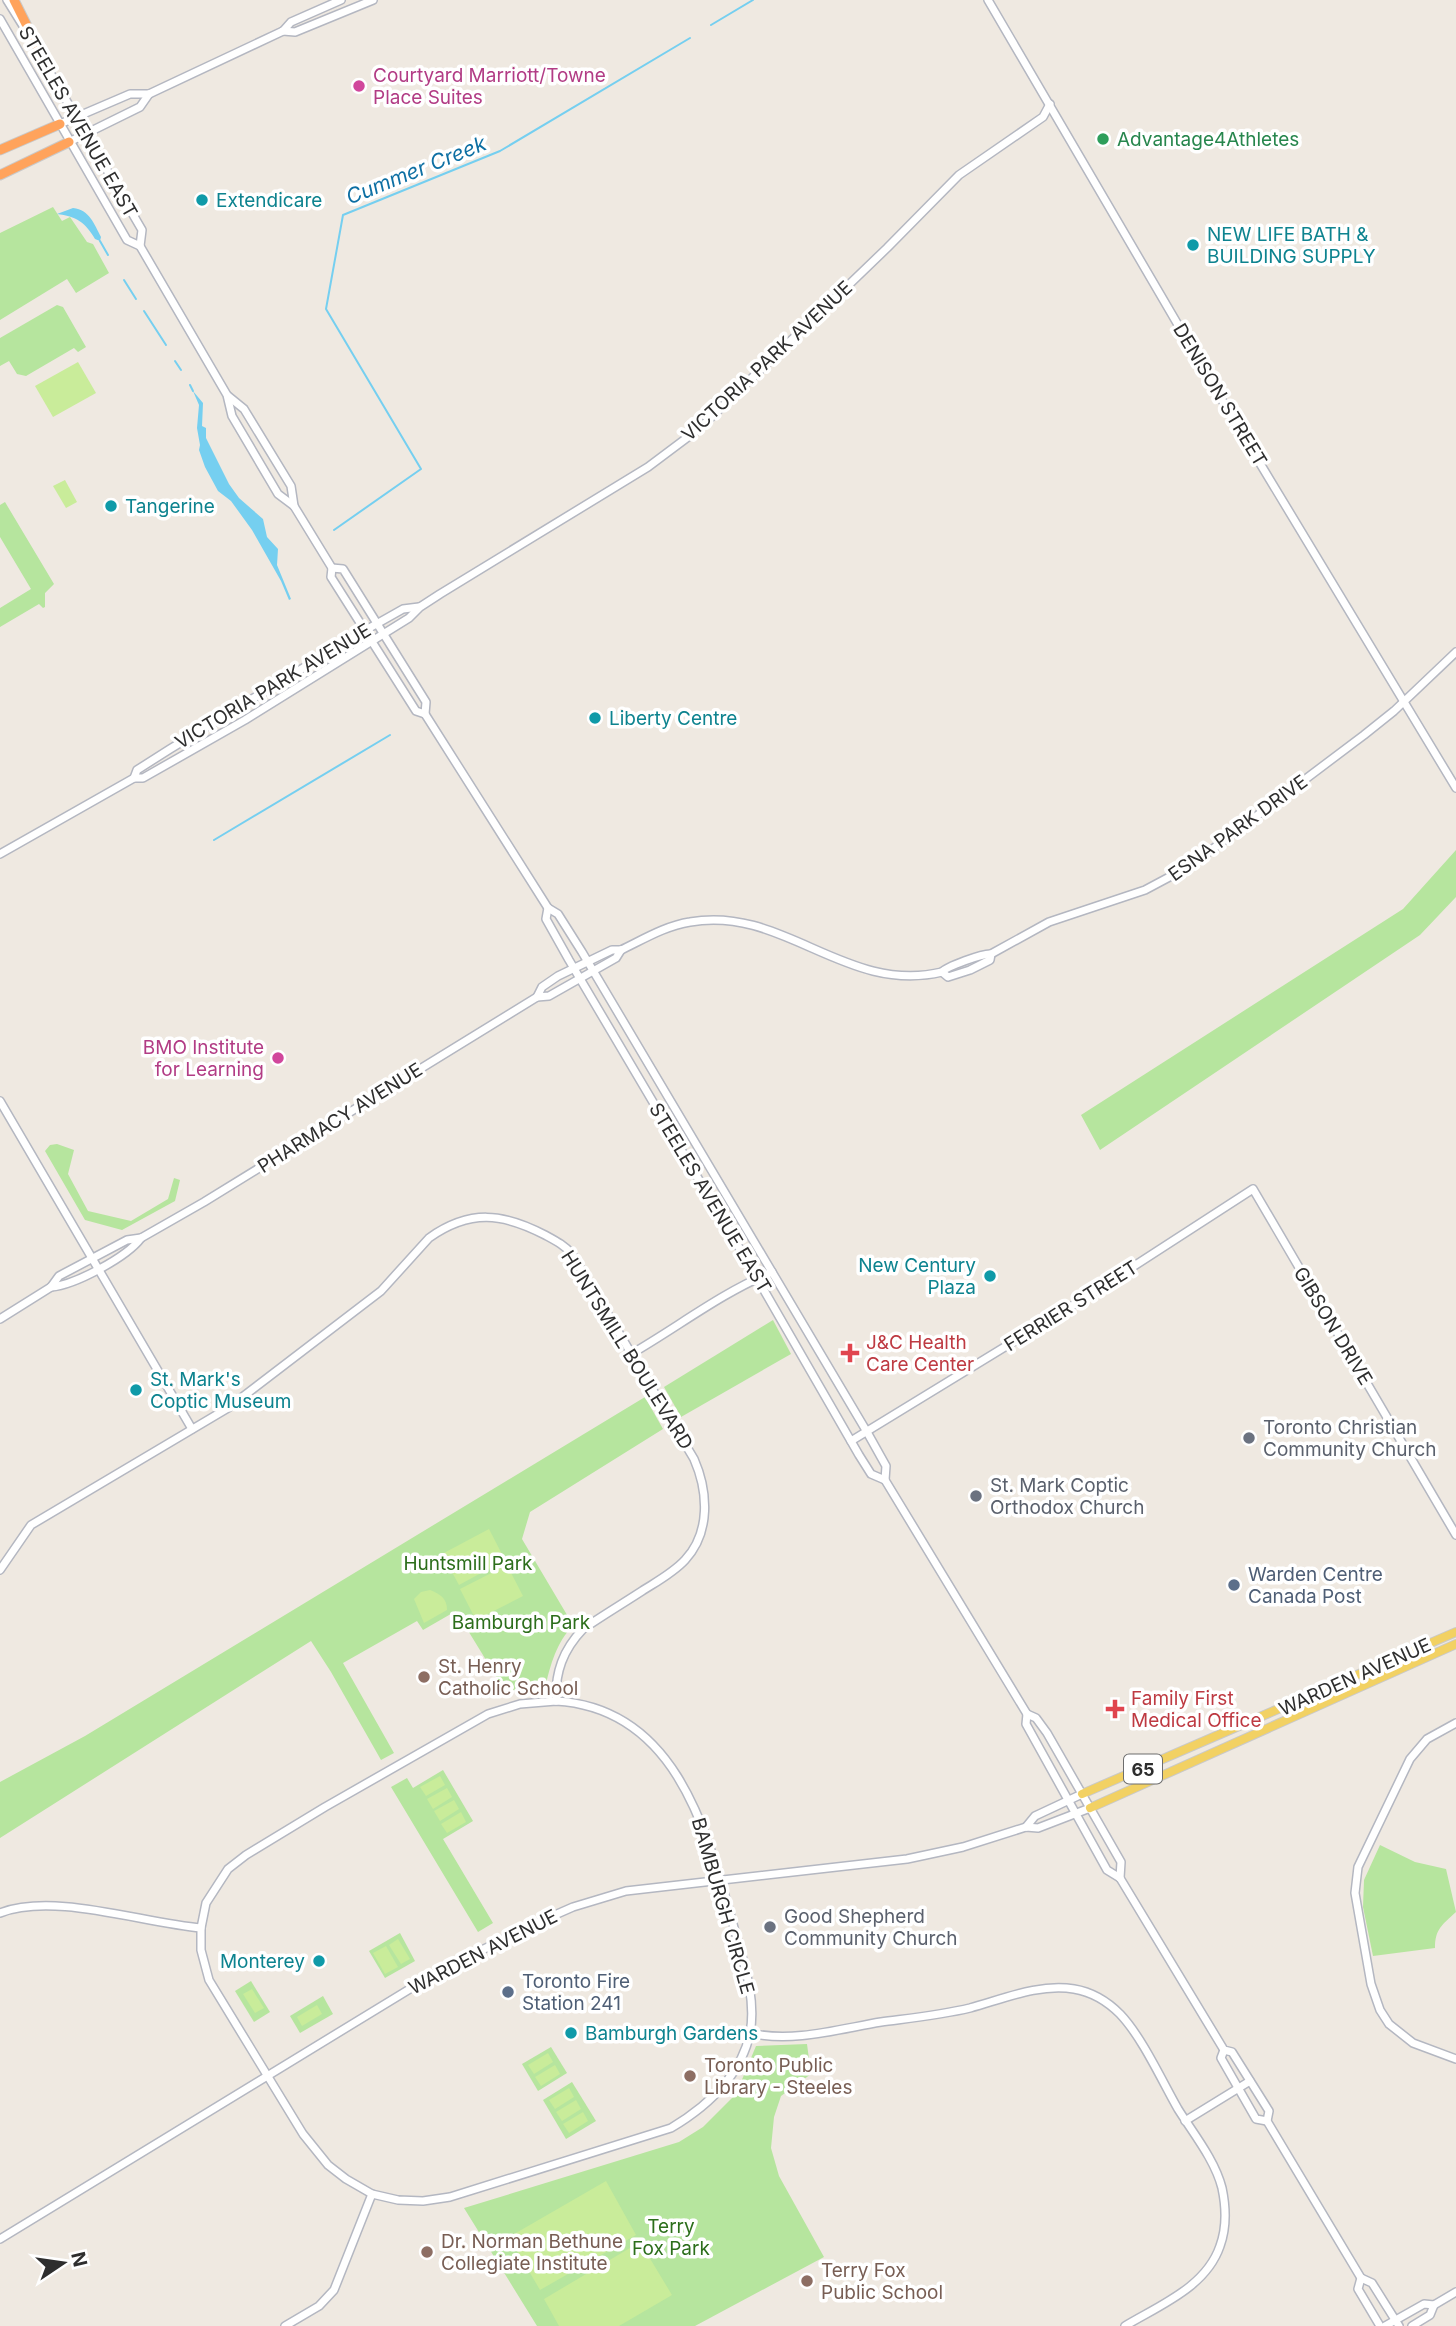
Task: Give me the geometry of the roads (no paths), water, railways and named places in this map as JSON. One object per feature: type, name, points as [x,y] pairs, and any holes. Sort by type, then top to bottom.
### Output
[{"type":"highway","points":[[14,0],[47,66]]},
{"type":"highway","points":[[0,150],[60,124]]},
{"type":"highway","points":[[0,175],[69,142]]},
{"type":"main road","name":"WARDEN AVENUE","points":[[1082,1794],[1456,1632]]},
{"type":"main road","name":"WARDEN AVENUE","points":[[1090,1808],[1456,1644]]},
{"type":"street","name":"STEELES AVENUE EAST","points":[[7,0],[142,230],[140,246]]},
{"type":"street","points":[[60,124],[130,94],[149,94],[283,31],[290,22],[341,0]]},
{"type":"street","points":[[283,31],[295,32],[373,0]]},
{"type":"street","name":"DENISON STREET","points":[[988,0],[1229,412],[1456,788]]},
{"type":"street","name":"STEELES AVENUE EAST","points":[[0,19],[127,240],[140,246],[227,396],[232,416],[278,494],[294,506],[332,568],[331,578],[371,643],[416,711],[425,714]]},
{"type":"street","points":[[69,142],[139,107],[149,94]]},
{"type":"street","name":"VICTORIA PARK AVENUE","points":[[0,854],[134,778],[143,778],[176,760],[371,643],[409,618],[420,607],[648,467],[700,428],[959,175],[1042,117],[1050,104]]},
{"type":"street","name":"STEELES AVENUE EAST","points":[[227,396],[244,409],[291,486],[294,506]]},
{"type":"street","name":"STEELES AVENUE EAST","points":[[332,568],[343,569],[426,702],[425,714],[548,908],[558,914],[588,962],[867,1432],[886,1466],[885,1480],[1027,1714],[1036,1718],[1047,1733],[1121,1863],[1120,1878]]},
{"type":"street","name":"VICTORIA PARK AVENUE","points":[[134,778],[138,770],[170,748],[237,710],[377,623],[403,609],[420,607]]},
{"type":"street","name":"ESNA PARK DRIVE","points":[[588,962],[675,925],[693,921],[727,920],[758,926],[874,973],[905,977],[942,972],[945,968],[985,953],[990,954],[1049,922],[1113,902],[1175,876],[1356,742],[1405,701],[1456,652]]},
{"type":"street","name":"STEELES AVENUE EAST","points":[[548,908],[547,919],[579,978],[871,1475],[885,1480]]},
{"type":"street","name":"ESNA PARK DRIVE","points":[[579,978],[616,958],[621,950]]},
{"type":"street","name":"PHARMACY AVENUE","points":[[537,997],[542,987],[588,962]]},
{"type":"street","name":"PHARMACY AVENUE","points":[[0,1319],[51,1287],[59,1276],[127,1240],[141,1238],[204,1202],[537,997],[549,996],[579,978]]},
{"type":"street","points":[[0,1101],[192,1429]]},
{"type":"street","name":"FERRIER STREET","points":[[851,1441],[1064,1311],[1253,1189]]},
{"type":"street","name":"GIBSON DRIVE","points":[[1253,1189],[1456,1535]]},
{"type":"street","name":"HUNTSMILL BOULEVARD","points":[[0,1570],[32,1524],[228,1408],[381,1291],[429,1238],[449,1225],[479,1217],[504,1217],[566,1248],[694,1459],[702,1480],[706,1511],[698,1538],[686,1559],[665,1576],[583,1629],[574,1639],[565,1651],[557,1674],[556,1701]]},
{"type":"street","name":"PHARMACY AVENUE","points":[[51,1287],[65,1286],[133,1249],[141,1238]]},
{"type":"street","points":[[631,1354],[701,1310],[772,1272]]},
{"type":"street","points":[[1392,1672],[1393,1659]]},
{"type":"street","name":"BAMBURGH CIRCLE","points":[[556,1701],[581,1704],[604,1711],[630,1725],[656,1746],[695,1805],[721,1881],[750,1997],[750,2033],[734,2073],[697,2113],[671,2128],[450,2197],[410,2201],[372,2194],[328,2165],[303,2134],[209,1980],[201,1950],[201,1928],[206,1903],[228,1869],[246,1854],[488,1714],[520,1704],[556,1701]]},
{"type":"street","name":"STEELES AVENUE EAST","points":[[1027,1714],[1026,1724],[1107,1870],[1120,1878],[1224,2050],[1232,2052],[1269,2111],[1267,2121],[1361,2278],[1372,2283],[1398,2323]]},
{"type":"street","points":[[1456,1723],[1427,1739],[1410,1759],[1358,1867],[1355,1894],[1369,1974],[1380,2010],[1389,2024],[1413,2043],[1456,2059]]},
{"type":"street","name":"WARDEN AVENUE","points":[[1026,1827],[1035,1816],[1082,1794]]},
{"type":"street","name":"WARDEN AVENUE","points":[[0,2239],[436,1973],[573,1907],[626,1892],[907,1859],[963,1847],[1026,1827],[1038,1828],[1090,1808]]},
{"type":"street","points":[[0,1913],[27,1905],[54,1905],[201,1928]]},
{"type":"street","points":[[750,2033],[784,2036],[821,2033],[961,2010],[1044,1989],[1073,1989],[1102,2000],[1122,2016],[1135,2034],[1217,2175],[1225,2207],[1222,2241],[1212,2263],[1199,2279],[1125,2326]]},
{"type":"street","name":"STEELES AVENUE EAST","points":[[1224,2050],[1221,2058],[1256,2119],[1267,2121]]},
{"type":"street","points":[[1185,2121],[1250,2081]]},
{"type":"street","points":[[285,2326],[319,2306],[334,2290],[372,2194]]},
{"type":"street","name":"STEELES AVENUE EAST","points":[[1361,2278],[1358,2289],[1380,2326]]},
{"type":"street","points":[[1385,2326],[1398,2323],[1424,2304],[1434,2305],[1456,2292]]},
{"type":"street","points":[[1412,2326],[1430,2315],[1434,2305]]},
{"type":"water","points":[[73,208],[91,218],[101,237],[100,241],[95,239],[80,221],[57,214]]},
{"type":"water","points":[[193,391],[203,403],[202,426],[206,428],[206,438],[229,484],[239,498],[263,519],[267,537],[278,549],[277,565],[291,599],[289,600],[252,530],[231,501],[218,491],[205,467],[199,450],[199,405]]},
{"type":"waterway","name":"Cummer Creek","points":[[711,25],[753,0]]},
{"type":"waterway","name":"Cummer Creek","points":[[334,530],[421,469],[326,309],[343,215],[500,151],[690,38]]},
{"type":"waterway","points":[[100,241],[108,255]]},
{"type":"waterway","points":[[124,280],[136,299]]},
{"type":"waterway","points":[[144,311],[166,345]]},
{"type":"waterway","points":[[175,361],[181,370]]},
{"type":"waterway","points":[[190,385],[193,391]]},
{"type":"waterway","points":[[214,840],[390,735]]},
{"type":"place","name":"Courtyard Marriott/Towne Place Suites","points":[[359,86]]},
{"type":"place","name":"Advantage4Athletes","points":[[1103,139]]},
{"type":"place","name":"Extendicare","points":[[202,200]]},
{"type":"place","name":"NEW LIFE BATH & BUILDING SUPPLY","points":[[1193,245]]},
{"type":"place","name":"Tangerine","points":[[111,506]]},
{"type":"place","name":"Liberty Centre","points":[[595,718]]},
{"type":"place","name":"BMO Institute for Learning","points":[[278,1058]]},
{"type":"place","name":"New Century Plaza","points":[[990,1276]]},
{"type":"place","name":"J&C Health Care Center","points":[[850,1353]]},
{"type":"place","name":"St. Mark's Coptic Museum","points":[[136,1390]]},
{"type":"place","name":"Toronto Christian Community Church","points":[[1249,1438]]},
{"type":"place","name":"St. Mark Coptic Orthodox Church","points":[[976,1496]]},
{"type":"place","name":"Warden Centre Canada Post","points":[[1234,1585]]},
{"type":"place","name":"St. Henry Catholic School","points":[[424,1677]]},
{"type":"place","name":"Family First Medical Office","points":[[1115,1709]]},
{"type":"place","name":"Good Shepherd Community Church","points":[[770,1927]]},
{"type":"place","name":"Monterey","points":[[319,1961]]},
{"type":"place","name":"Toronto Fire Station 241","points":[[508,1992]]},
{"type":"place","name":"Bamburgh Gardens","points":[[571,2033]]},
{"type":"place","name":"Toronto Public Library - Steeles","points":[[690,2076]]},
{"type":"place","name":"Dr. Norman Bethune Collegiate Institute","points":[[427,2252]]},
{"type":"place","name":"Terry Fox Public School","points":[[807,2281]]},
{"type":"park label","name":"Huntsmill Park","points":[[468,1563]]},
{"type":"park label","name":"Bamburgh Park","points":[[521,1622]]},
{"type":"park label","name":"Terry Fox Park","points":[[671,2237]]}]
